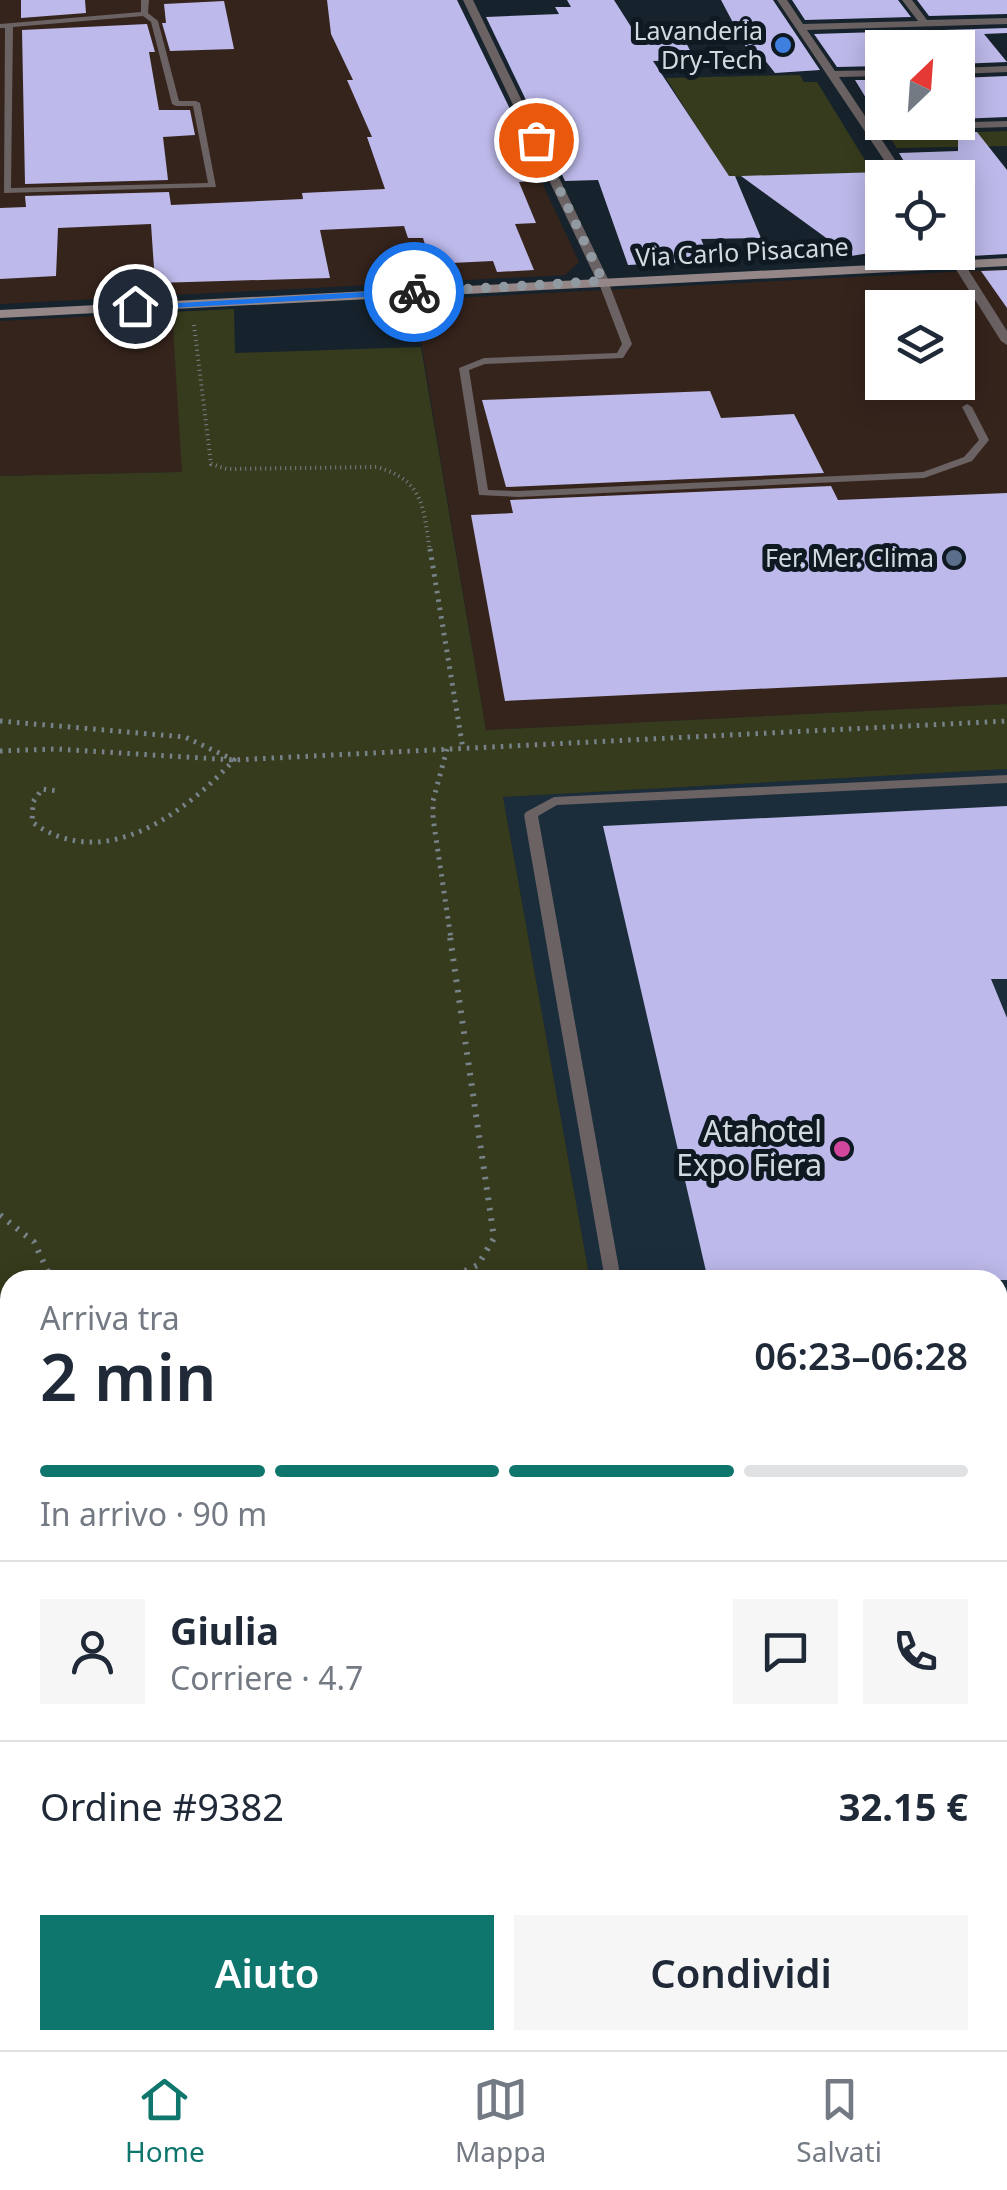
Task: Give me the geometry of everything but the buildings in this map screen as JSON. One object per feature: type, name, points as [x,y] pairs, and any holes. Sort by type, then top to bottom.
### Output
[{"type":"street","points":[[468,0],[603,281]]},
{"type":"street","points":[[782,0],[865,123]]},
{"type":"street","points":[[908,0],[925,24]]},
{"type":"street","points":[[798,28],[1007,21]]},
{"type":"street","points":[[975,70],[1007,69]]},
{"type":"street","points":[[829,74],[865,73]]},
{"type":"street","points":[[975,125],[1007,124]]},
{"type":"street","name":"Via Carlo Pisacane","points":[[975,260],[1007,262]]},
{"type":"street","name":"Via Carlo Pisacane","points":[[0,314],[865,264]]},
{"type":"street","points":[[963,270],[1007,341]]},
{"type":"lane","points":[[144,14],[145,0]]},
{"type":"lane","points":[[144,14],[154,21],[176,104],[196,102],[213,185],[7,191],[4,26],[144,14]]},
{"type":"lane","points":[[603,281],[628,344],[620,356],[484,361],[464,368],[484,492],[518,494],[924,476],[968,459],[984,440],[966,407]]},
{"type":"lane","points":[[612,1270],[531,815],[554,801],[1007,779]]},
{"type":"path","points":[[194,304],[211,464],[227,469],[377,467],[398,473],[421,496],[463,749]]},
{"type":"path","points":[[0,721],[186,737],[234,760]]},
{"type":"path","points":[[0,751],[56,750],[234,760],[1007,721]]},
{"type":"path","points":[[447,750],[433,801],[433,818],[494,1238],[478,1265],[467,1270]]},
{"type":"path","points":[[58,791],[42,790],[33,802],[32,822],[48,835],[100,842],[150,828],[209,786],[234,760]]},
{"type":"path","points":[[0,1216],[34,1242],[47,1270]]},
{"type":"shaded area","points":[[0,0],[457,0],[579,262],[565,275],[0,304]]},
{"type":"shaded area","points":[[1007,269],[1007,704],[486,730],[414,300]]},
{"type":"shaded area","points":[[172,312],[183,472],[0,476],[0,321]]},
{"type":"shaded area","name":"Atahotel Expo Fiera","points":[[1007,769],[1007,1270],[588,1270],[503,797]]},
{"type":"green space","points":[[800,75],[804,82],[817,82],[865,160],[865,173],[728,177],[666,78]]},
{"type":"green space","points":[[1007,131],[1007,146],[897,148],[891,140],[975,140],[975,132]]},
{"type":"green space","points":[[234,309],[235,353],[421,347],[486,730],[1007,704],[1007,769],[503,797],[588,1270],[0,1270],[0,476],[182,472],[172,312]]},
{"type":"way so far","points":[[414,292],[603,281],[536,140]]},
{"type":"place","name":"Lavanderia Dry-Tech","points":[[783,45]]},
{"type":"place","name":"Fer. Mer. Clima","points":[[954,558]]},
{"type":"place","name":"Atahotel Expo Fiera","points":[[842,1149]]},
{"type":"route","points":[[135,306],[414,292]]}]
